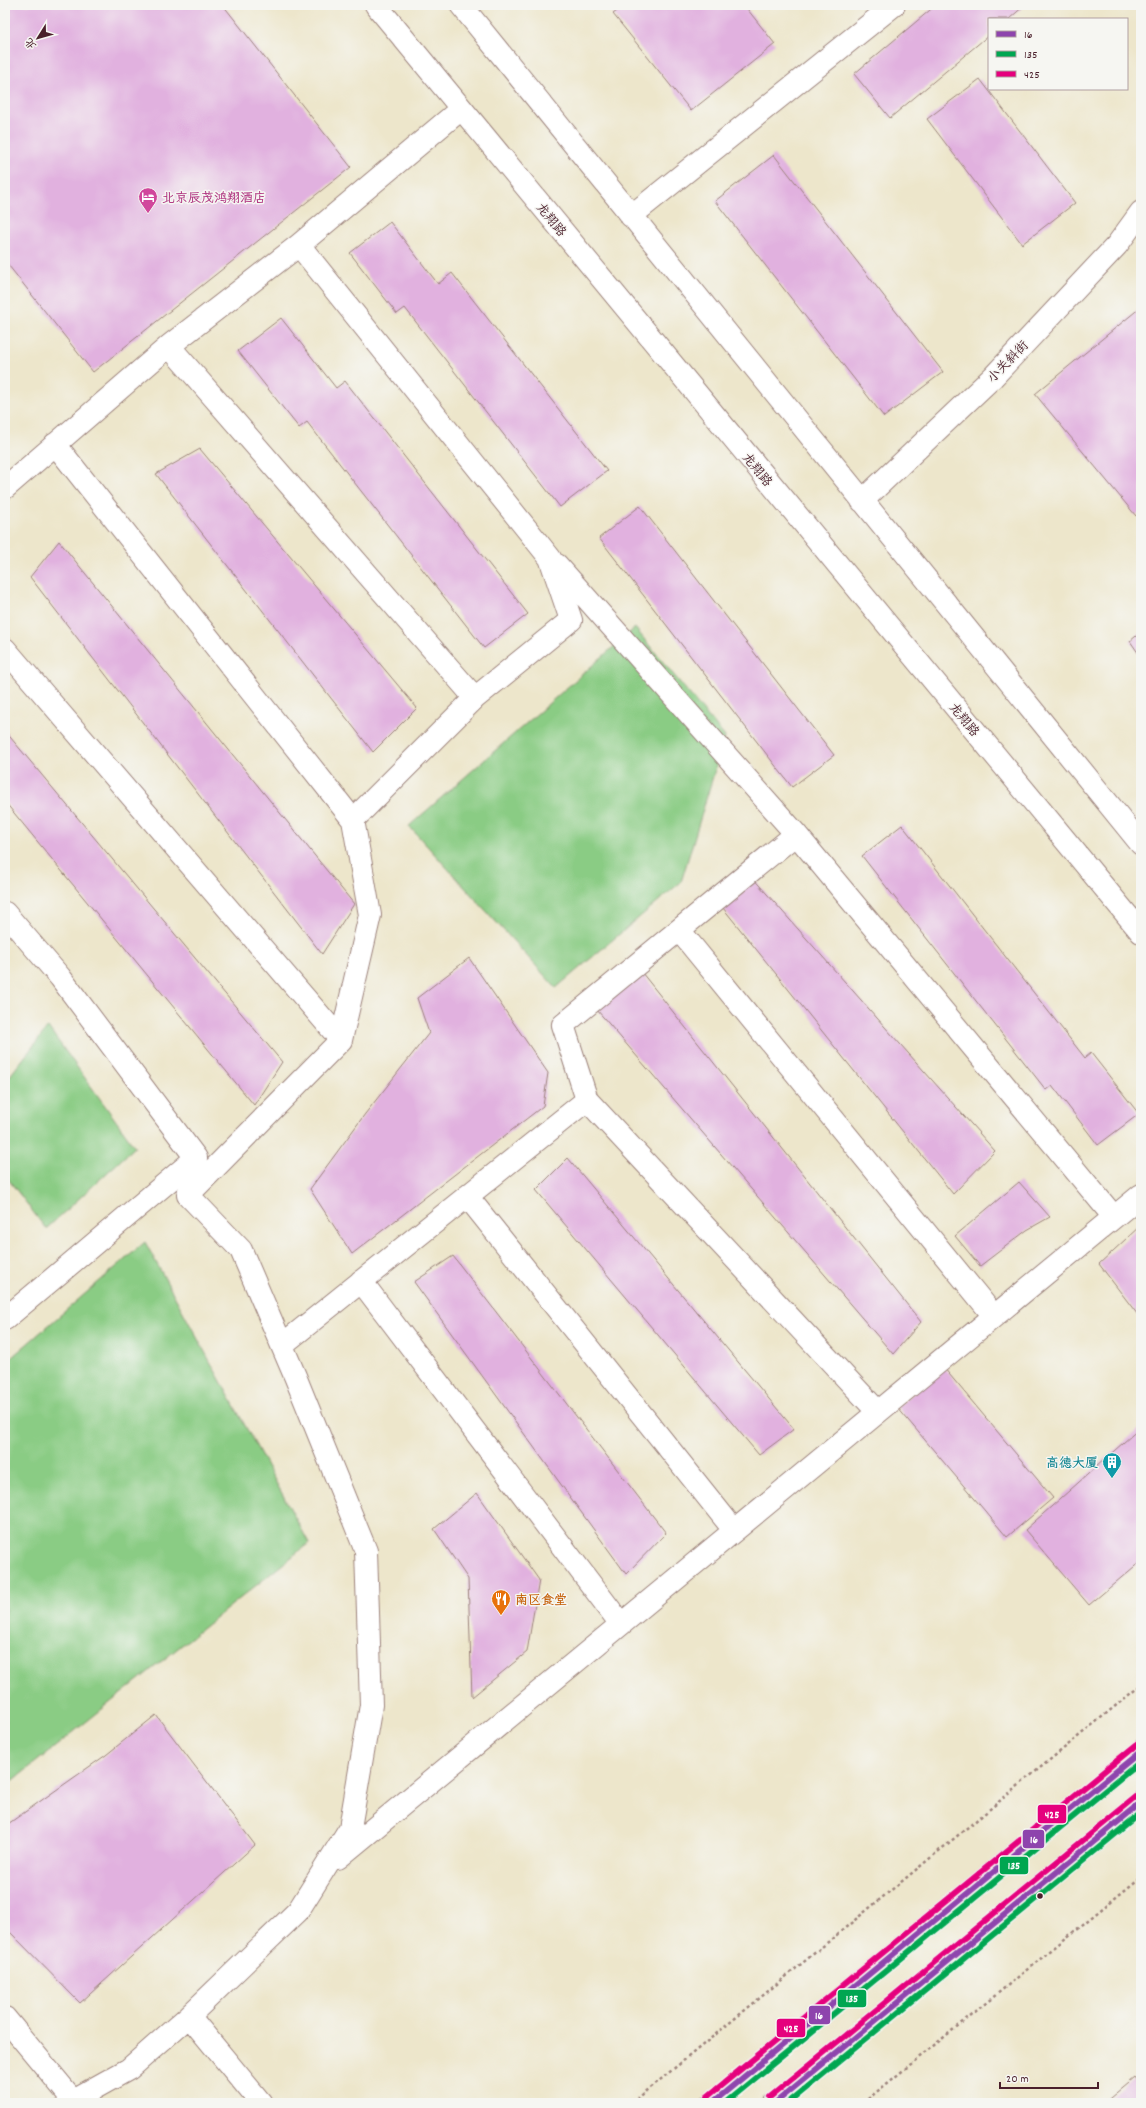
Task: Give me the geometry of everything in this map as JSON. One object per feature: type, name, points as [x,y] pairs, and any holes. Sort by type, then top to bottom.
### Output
[{"type":"street","name":"龙翔路","points":[[376,5],[461,110],[1141,932]]},
{"type":"street","points":[[461,5],[1141,844]]},
{"type":"street","points":[[631,216],[894,5]]},
{"type":"street","points":[[5,488],[169,346],[299,245],[461,110]]},
{"type":"street","name":"小关斜街","points":[[862,501],[993,377],[1117,245],[1141,212]]},
{"type":"street","points":[[299,245],[550,558],[796,834],[1114,1217]]},
{"type":"street","points":[[169,346],[475,698]]},
{"type":"street","points":[[55,444],[353,820],[370,914],[341,1040],[188,1194]]},
{"type":"street","points":[[353,820],[475,698],[571,620],[550,558]]},
{"type":"street","points":[[5,649],[341,1040]]},
{"type":"street","points":[[796,834],[564,1024],[587,1100],[878,1412]]},
{"type":"street","points":[[5,913],[60,977],[196,1158],[188,1194]]},
{"type":"street","points":[[679,930],[994,1316]]},
{"type":"street","points":[[282,1345],[587,1100]]},
{"type":"street","points":[[5,1319],[196,1158]]},
{"type":"street","points":[[5,2018],[70,2102],[129,2069],[189,2016],[298,1911],[350,1828],[371,1705],[366,1551],[282,1345],[241,1250],[188,1194]]},
{"type":"street","points":[[324,1869],[1141,1195]]},
{"type":"street","points":[[467,1196],[734,1530]]},
{"type":"street","points":[[361,1281],[621,1624]]},
{"type":"street","points":[[712,2103],[1141,1751]]},
{"type":"street","points":[[775,2103],[1141,1803]]},
{"type":"street","points":[[189,2016],[261,2103]]},
{"type":"path","points":[[632,2103],[1141,1685]]},
{"type":"path","points":[[864,2103],[1141,1877]]},
{"type":"green space","points":[[635,628],[725,737],[681,882],[556,988],[409,826]]},
{"type":"green space","points":[[48,1027],[135,1147],[46,1229],[5,1175],[5,1082]]},
{"type":"green space","points":[[145,1242],[309,1543],[5,1787],[5,1363]]},
{"type":"building","name":"北京辰茂鸿翔酒店","points":[[5,5],[223,5],[351,167],[93,372],[5,261]]},
{"type":"building","points":[[625,5],[744,5],[775,44],[691,111],[613,14]]},
{"type":"building","points":[[936,5],[1025,5],[1010,18],[988,18],[988,36],[890,118],[854,74]]},
{"type":"building","points":[[980,79],[1075,203],[1022,244],[927,119]]},
{"type":"building","points":[[774,155],[943,372],[884,417],[715,201]]},
{"type":"building","points":[[390,222],[438,284],[452,273],[607,471],[560,507],[405,308],[397,314],[350,253]]},
{"type":"building","points":[[1141,307],[1141,512],[1136,516],[1035,394]]},
{"type":"building","points":[[281,318],[336,388],[345,381],[528,614],[484,648],[307,422],[299,428],[238,351]]},
{"type":"building","points":[[200,449],[417,708],[373,752],[156,474]]},
{"type":"building","points":[[640,506],[834,755],[792,787],[599,538]]},
{"type":"building","points":[[59,541],[354,904],[322,954],[30,577]]},
{"type":"building","points":[[1141,632],[1141,657],[1130,641]]},
{"type":"building","points":[[5,731],[282,1062],[254,1105],[5,802]]},
{"type":"building","points":[[902,825],[1085,1058],[1091,1053],[1139,1114],[1098,1145],[1052,1085],[1046,1090],[862,856]]},
{"type":"building","points":[[751,876],[995,1151],[953,1194],[723,908]]},
{"type":"building","points":[[469,958],[548,1073],[543,1106],[352,1254],[310,1189],[365,1114],[429,1033],[417,998]]},
{"type":"building","points":[[642,973],[921,1322],[893,1354],[597,1010]]},
{"type":"building","points":[[568,1158],[794,1429],[759,1455],[536,1190]]},
{"type":"building","points":[[1019,1182],[1050,1217],[1027,1230],[980,1266],[955,1236]]},
{"type":"building","points":[[1141,1225],[1141,1319],[1099,1264]]},
{"type":"building","points":[[453,1256],[666,1533],[626,1574],[414,1282]]},
{"type":"building","points":[[944,1368],[1053,1498],[1007,1537],[897,1407]]},
{"type":"building","name":"高德大厦","points":[[1141,1427],[1141,1561],[1089,1605],[1025,1530]]},
{"type":"building","name":"南区食堂","points":[[477,1493],[539,1580],[527,1652],[472,1697],[468,1579],[434,1529]]},
{"type":"building","points":[[156,1715],[255,1845],[80,2003],[5,1927],[5,1826],[106,1755]]},
{"type":"building","points":[[1134,2078],[1141,2087],[1141,2103],[1104,2103]]},
{"type":"transit line","name":"425","points":[[707,2097],[1136,1745]]},
{"type":"transit line","name":"16","points":[[712,2103],[1141,1751]]},
{"type":"transit line","name":"135","points":[[725,2103],[1141,1761]]},
{"type":"transit line","name":"425","points":[[770,2097],[1136,1797]]},
{"type":"transit line","name":"16","points":[[775,2103],[1141,1803]]},
{"type":"transit line","name":"135","points":[[788,2103],[1141,1813]]},
{"type":"place","name":"北京辰茂鸿翔酒店","points":[[148,214]]},
{"type":"place","name":"高德大厦","points":[[1112,1479]]},
{"type":"place","name":"南区食堂","points":[[501,1616]]}]
